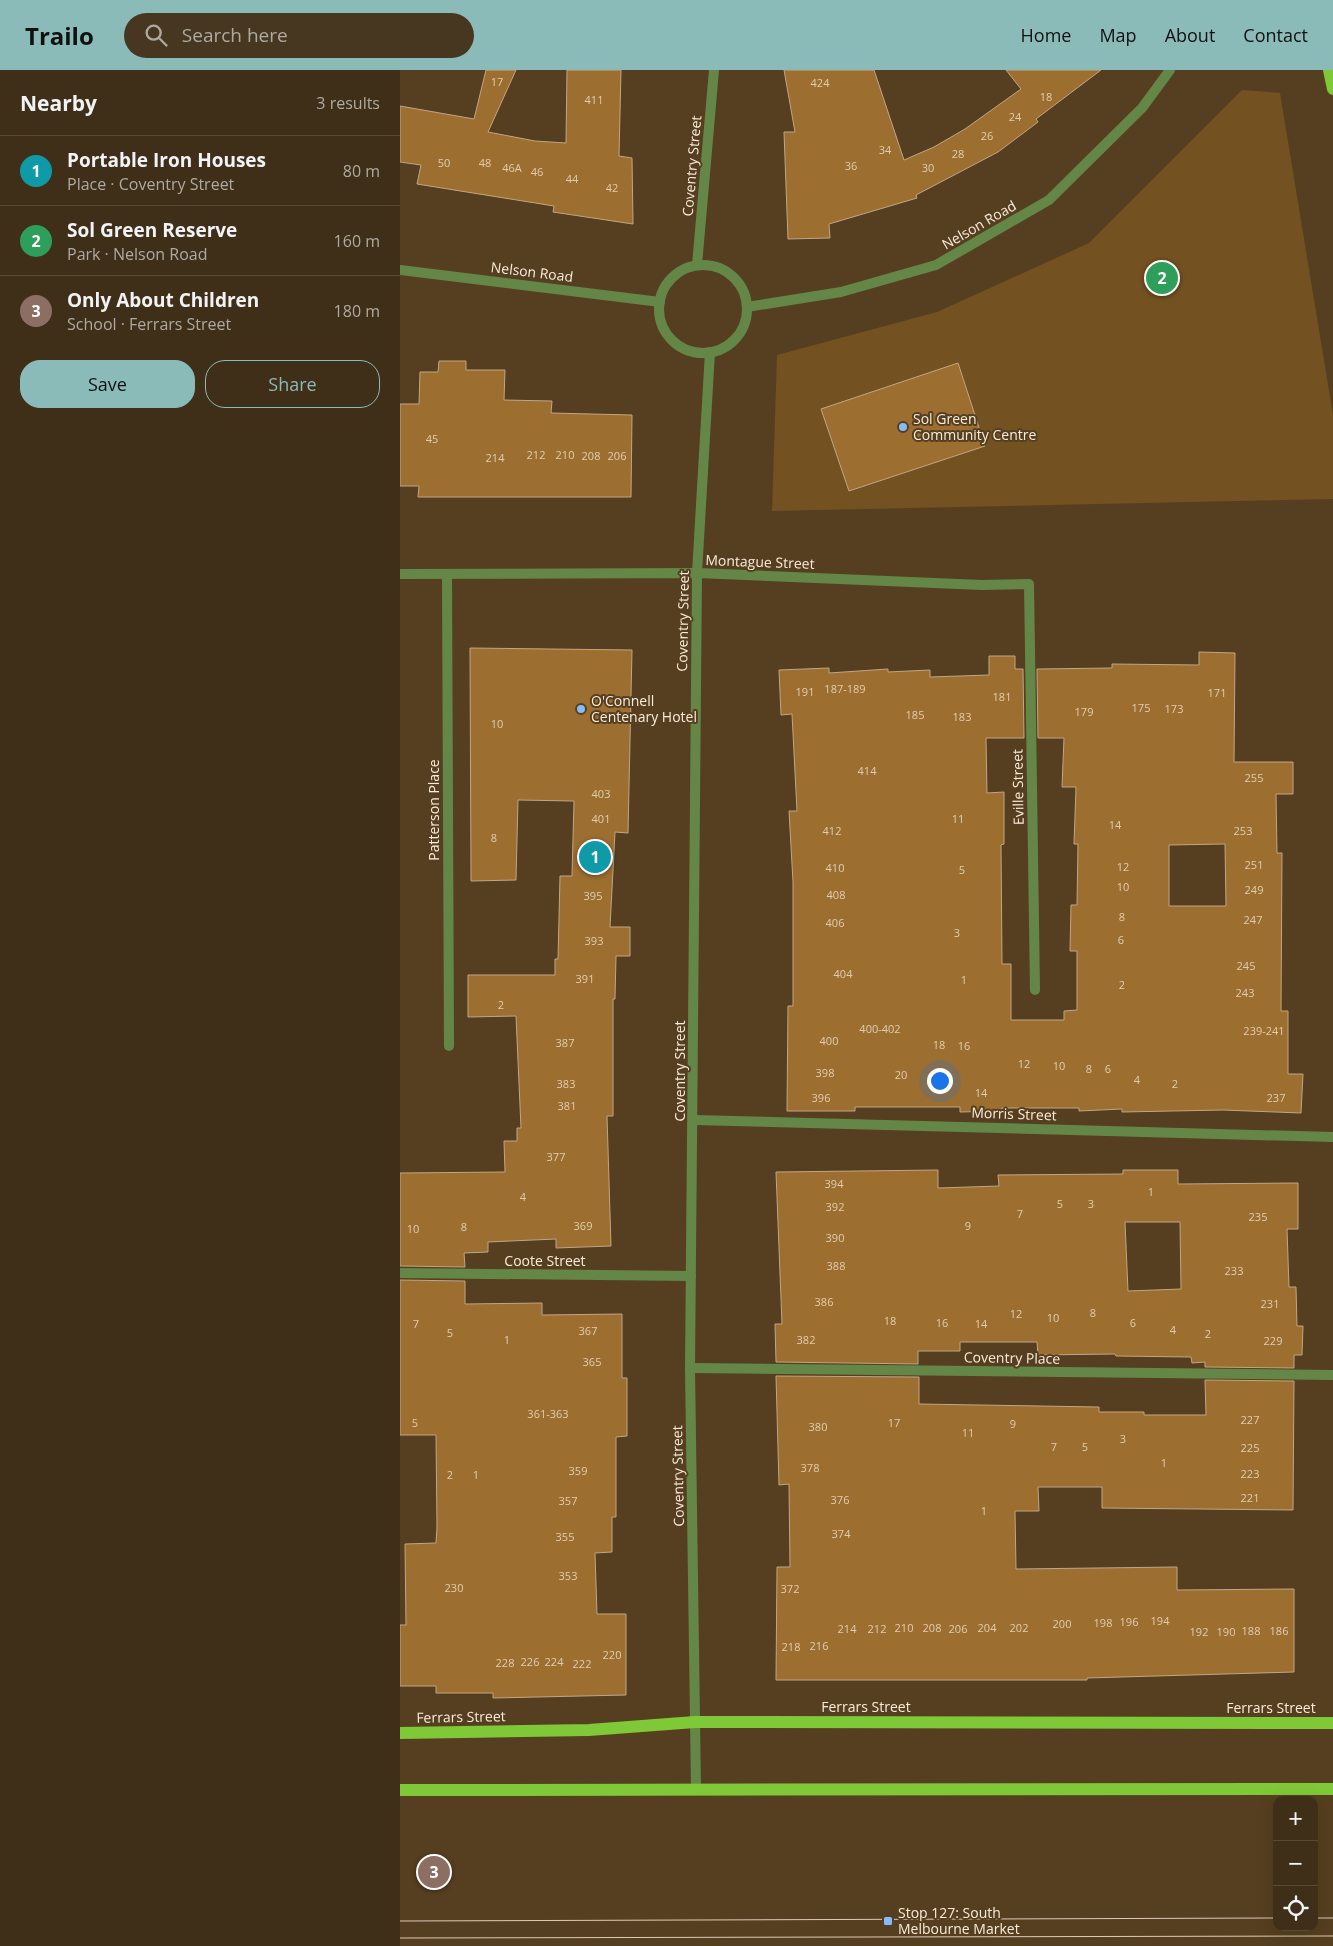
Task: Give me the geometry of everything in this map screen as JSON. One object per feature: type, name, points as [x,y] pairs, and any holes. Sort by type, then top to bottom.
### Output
[{"type":"main road","points":[[1329,70],[1333,89]]},
{"type":"main road","name":"Ferrars Street","points":[[400,1734],[589,1730],[695,1722],[1333,1723]]},
{"type":"main road","points":[[400,1790],[1333,1789]]},
{"type":"street","name":"Coventry Street","points":[[697,265],[714,70]]},
{"type":"street","name":"Nelson Road","points":[[747,307],[841,292],[936,265],[1049,200],[1142,108],[1170,70]]},
{"type":"street","points":[[697,265],[712,266],[725,271],[736,280],[743,293],[747,307],[740,331],[732,341],[722,348],[710,352],[696,352],[682,348],[663,329],[660,316],[660,302],[664,288],[672,277],[684,269],[697,265]]},
{"type":"street","name":"Nelson Road","points":[[400,270],[660,302]]},
{"type":"street","name":"Coventry Street","points":[[696,1790],[690,1368],[694,1120],[697,573],[710,352]]},
{"type":"street","name":"Montague Street","points":[[400,574],[697,573],[982,585],[1029,584]]},
{"type":"street","name":"Patterson Place","points":[[447,575],[449,1046]]},
{"type":"street","name":"Eville Street","points":[[1029,584],[1035,990]]},
{"type":"street","name":"Morris Street","points":[[694,1120],[1333,1136]]},
{"type":"street","name":"Coote Street","points":[[400,1273],[691,1276]]},
{"type":"street","name":"Coventry Place","points":[[690,1368],[1333,1376]]},
{"type":"shaded area","points":[[1242,90],[1280,93],[1333,415],[1333,499],[772,511],[777,355],[937,312],[1089,243]]},
{"type":"building","points":[[486,70],[516,70],[488,132],[535,141],[566,143],[567,70],[621,70],[619,156],[632,158],[633,224],[553,212],[554,206],[417,184],[421,165],[400,162],[400,106],[474,119]]},
{"type":"building","points":[[784,70],[874,70],[904,160],[934,147],[965,129],[1021,89],[1006,70],[1101,70],[1036,119],[1038,122],[998,152],[916,195],[917,198],[829,224],[830,238],[788,239],[784,132],[795,132]]},
{"type":"building","points":[[439,361],[466,361],[466,370],[505,370],[504,400],[552,401],[551,413],[632,415],[631,497],[418,497],[419,486],[400,486],[400,404],[419,404],[420,372],[438,372]]},
{"type":"building","name":"Sol Green Community Centre","points":[[958,363],[985,446],[849,491],[821,409]]},
{"type":"building","points":[[470,648],[632,650],[628,833],[615,832],[610,927],[630,927],[630,956],[616,956],[615,999],[613,999],[613,1116],[607,1116],[611,1246],[556,1248],[556,1239],[488,1242],[488,1252],[464,1253],[465,1267],[400,1266],[400,1173],[505,1172],[504,1141],[517,1141],[517,1128],[521,1128],[516,1016],[468,1017],[468,975],[555,975],[555,959],[558,959],[560,876],[572,876],[574,801],[518,800],[516,880],[471,881]]},
{"type":"building","points":[[1199,652],[1235,653],[1234,762],[1293,762],[1293,794],[1276,794],[1277,853],[1282,853],[1281,1011],[1288,1011],[1288,1074],[1303,1074],[1301,1113],[1223,1110],[1122,1112],[1122,1109],[1079,1111],[1079,1108],[1002,1108],[1002,1111],[960,1112],[960,1107],[855,1107],[855,1111],[787,1111],[788,1006],[793,1006],[793,882],[789,811],[797,811],[792,714],[781,715],[779,670],[829,668],[829,673],[888,669],[888,672],[930,670],[930,677],[989,675],[989,656],[1015,656],[1015,669],[1023,669],[1024,738],[986,738],[987,793],[1004,792],[1004,844],[1001,845],[1002,964],[1011,964],[1011,1020],[1064,1020],[1064,1011],[1077,1010],[1077,951],[1070,951],[1071,905],[1077,905],[1078,844],[1074,844],[1076,787],[1062,787],[1064,738],[1038,738],[1037,669],[1112,668],[1112,664],[1199,665]],"holes":[[[1225,844],[1226,906],[1169,906],[1169,845]]]},
{"type":"building","points":[[938,1170],[938,1188],[999,1186],[998,1175],[1123,1174],[1123,1170],[1178,1170],[1178,1184],[1298,1183],[1298,1229],[1287,1229],[1289,1287],[1296,1287],[1297,1326],[1303,1326],[1302,1355],[1294,1355],[1294,1368],[1205,1367],[1205,1362],[1192,1363],[1191,1357],[1116,1356],[1115,1354],[1038,1355],[1037,1342],[960,1342],[960,1351],[918,1351],[918,1364],[776,1362],[775,1324],[782,1324],[776,1172]],"holes":[[[1125,1222],[1180,1222],[1181,1289],[1128,1291]]]},
{"type":"building","points":[[400,1280],[465,1281],[465,1304],[542,1303],[542,1315],[622,1314],[622,1378],[627,1378],[627,1436],[616,1437],[616,1517],[612,1517],[612,1552],[595,1553],[597,1614],[626,1614],[626,1695],[493,1698],[493,1693],[436,1693],[436,1686],[400,1686],[400,1625],[406,1625],[405,1544],[436,1543],[437,1527],[436,1435],[400,1435]]},
{"type":"building","points":[[776,1376],[919,1377],[919,1404],[1099,1407],[1099,1412],[1144,1412],[1144,1415],[1206,1415],[1205,1380],[1294,1381],[1293,1510],[1102,1508],[1102,1487],[1038,1487],[1039,1511],[1015,1511],[1016,1569],[1177,1567],[1177,1590],[1294,1589],[1294,1672],[1087,1678],[1087,1680],[776,1680],[777,1567],[790,1567],[789,1484],[779,1485]]},
{"type":"tram line","points":[[400,1921],[1273,1918]]},
{"type":"tram line","points":[[1318,1918],[1333,1918]]},
{"type":"tram line","points":[[400,1938],[1333,1936]]},
{"type":"place","name":"Sol Green Reserve","points":[[1162,278]]},
{"type":"place","name":"Sol Green Community Centre","points":[[903,427]]},
{"type":"place","name":"O'Connell Centenary Hotel","points":[[581,709]]},
{"type":"place","name":"Portable Iron Houses","points":[[595,857]]},
{"type":"place","name":"Only About Children","points":[[434,1872]]},
{"type":"place","name":"Stop 127: South Melbourne Market","points":[[888,1921]]}]
